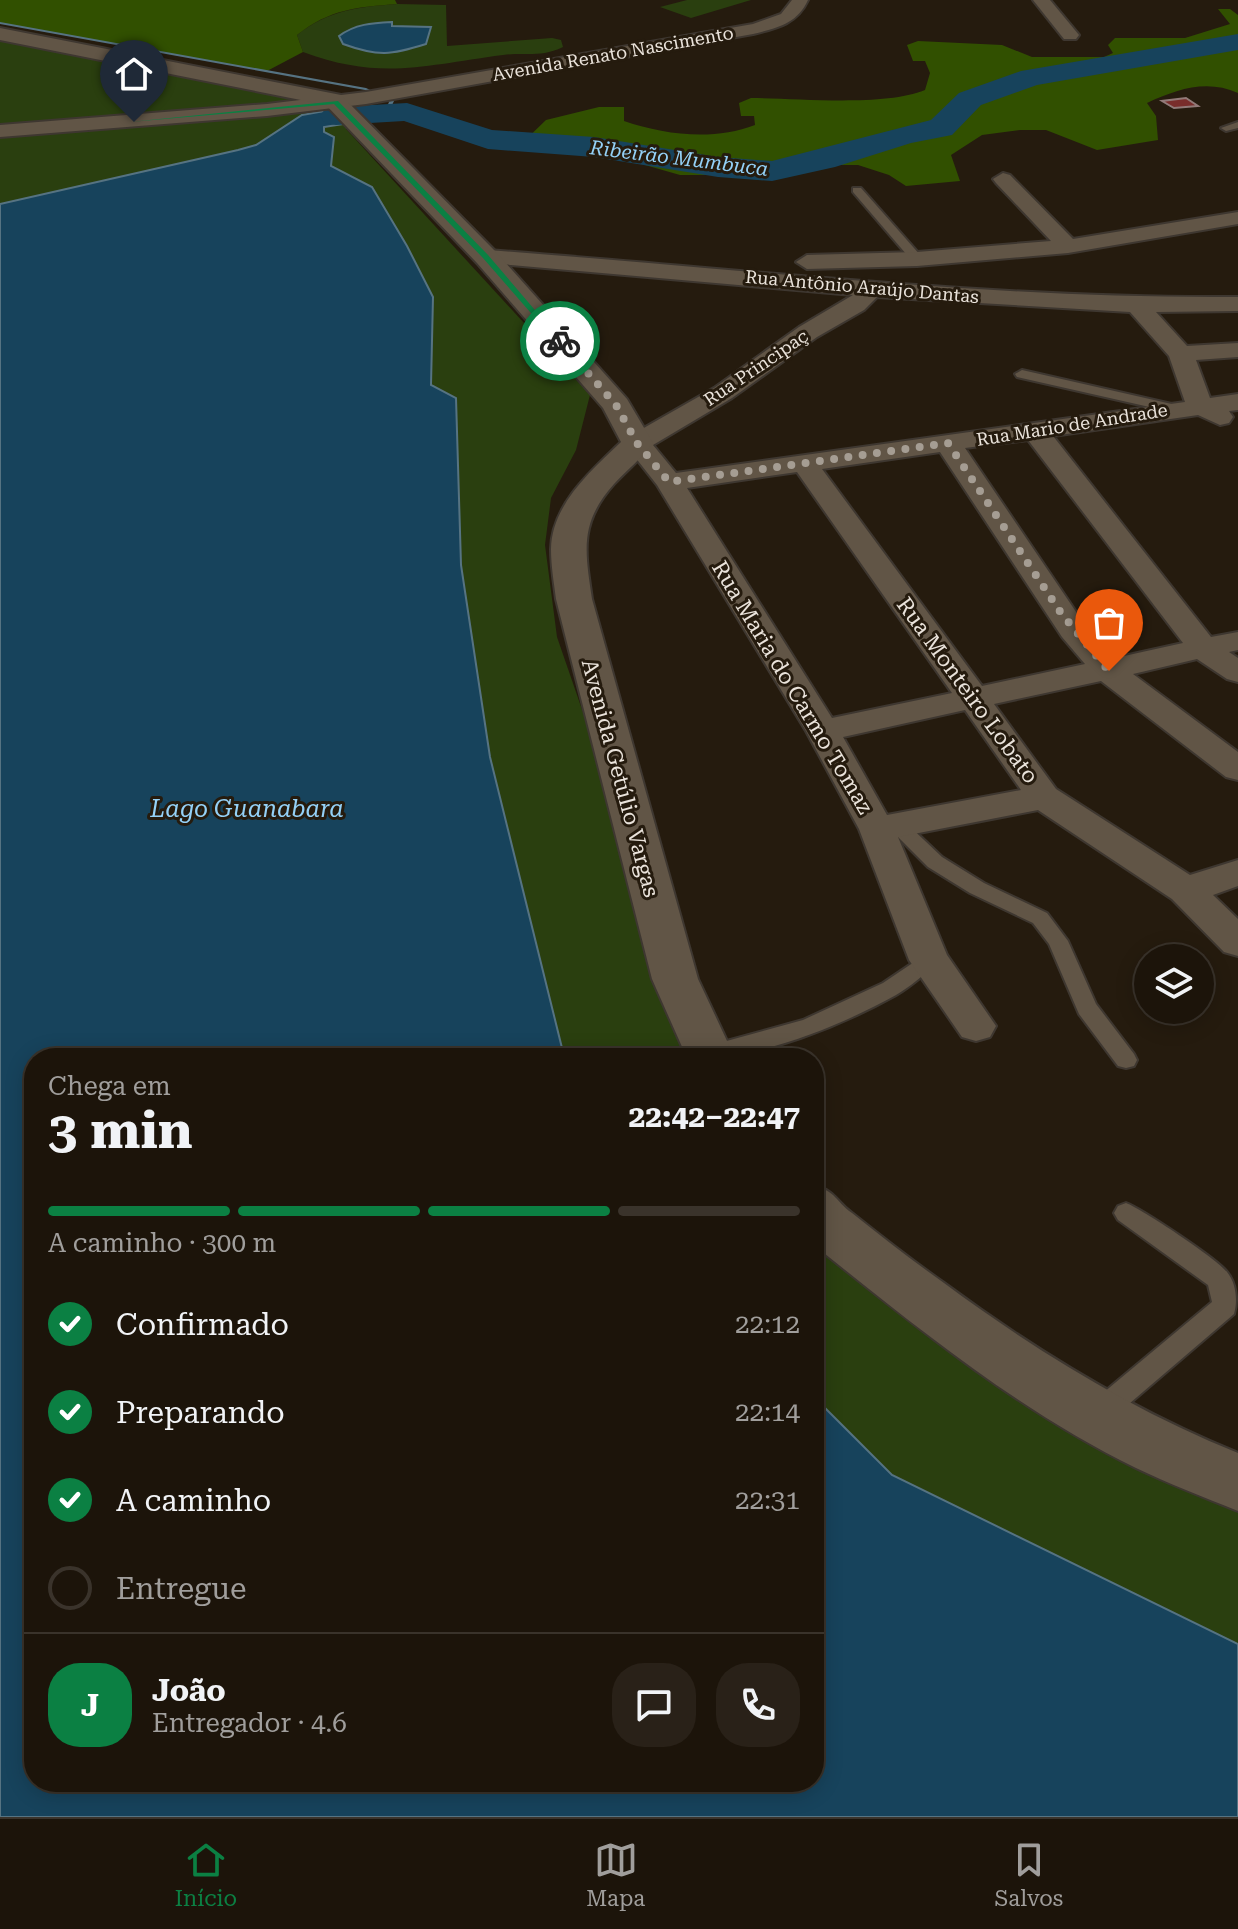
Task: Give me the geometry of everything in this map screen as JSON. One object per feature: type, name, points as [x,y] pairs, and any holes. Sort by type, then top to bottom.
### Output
[{"type":"main road","points":[[0,34],[320,95],[350,108],[616,405],[637,443]]},
{"type":"main road","name":"Avenida Getúlio Vargas","points":[[616,405],[609,449],[574,520],[568,546],[574,599],[675,979],[706,1048]]},
{"type":"main road","name":"Avenida Getúlio Vargas","points":[[588,493],[637,443]]},
{"type":"main road","points":[[824,1220],[925,1301],[1038,1381],[1156,1448],[1238,1482]]},
{"type":"street","name":"Avenida Renato Nascimento","points":[[0,131],[350,108],[416,90],[753,29],[789,17],[797,10],[800,0]]},
{"type":"street","points":[[1041,0],[1070,35]]},
{"type":"street","points":[[1003,179],[1068,246]]},
{"type":"street","points":[[620,265],[907,260],[1068,246],[1238,218]]},
{"type":"street","points":[[907,260],[903,287],[1238,239]]},
{"type":"street","name":"Rua Antônio Araújo Dantas","points":[[486,257],[620,265],[872,289],[903,287],[1027,303],[1139,307],[1238,304]]},
{"type":"street","name":"Rua Principaç","points":[[637,443],[723,393],[808,332],[856,305],[872,289]]},
{"type":"street","points":[[1139,307],[1181,354],[1188,408],[1238,423]]},
{"type":"street","points":[[1181,354],[1238,350]]},
{"type":"street","name":"Rua Mario de Andrade","points":[[669,482],[1238,402]]},
{"type":"street","points":[[1035,431],[1204,650],[1238,672]]},
{"type":"street","name":"Rua Maria do Carmo Tomaz","points":[[637,443],[669,482],[823,731],[887,827],[929,960],[976,1026]]},
{"type":"street","points":[[948,443],[1061,613],[1109,671],[1238,769]]},
{"type":"street","name":"Rua Monteiro Lobato","points":[[805,464],[1044,797],[1185,890],[1238,942]]},
{"type":"street","points":[[823,731],[1238,641]]},
{"type":"street","points":[[887,827],[1044,797]]},
{"type":"street","points":[[1185,890],[1238,873]]},
{"type":"lane","points":[[1226,128],[1238,125]]},
{"type":"lane","points":[[857,190],[907,260]]},
{"type":"lane","points":[[1022,374],[1188,408]]},
{"type":"lane","points":[[887,827],[935,862],[1045,924],[1058,941],[1087,1008],[1126,1060]]},
{"type":"lane","points":[[736,1048],[809,1026],[890,989],[929,960]]},
{"type":"lane","points":[[1097,1415],[1225,1306],[1226,1299],[1217,1277],[1126,1213]]},
{"type":"green space","points":[[0,0],[395,0],[397,4],[356,8],[309,26],[297,35],[303,52],[267,71],[0,23]]},
{"type":"green space","points":[[687,0],[751,0],[691,18],[660,7]]},
{"type":"green space","points":[[397,4],[446,5],[447,46],[552,38],[561,40],[563,47],[540,54],[503,55],[403,68],[356,66],[303,52],[297,35],[321,20],[357,9]]},
{"type":"green space","points":[[1218,9],[1230,9],[1238,15],[1238,93],[1203,86],[1147,103],[1156,116],[1158,140],[1097,150],[1046,130],[982,135],[951,155],[960,181],[906,186],[889,175],[858,165],[817,165],[791,175],[680,175],[624,159],[516,149],[546,120],[599,107],[624,107],[624,121],[640,126],[673,133],[706,134],[755,125],[754,116],[741,116],[739,103],[751,98],[864,100],[908,95],[925,90],[930,73],[925,61],[913,61],[907,45],[918,41],[1002,45],[1032,57],[1104,57],[1113,53],[1108,45],[1115,38],[1185,38],[1230,24]]},
{"type":"green space","name":"Lago Guanabara","points":[[0,36],[336,102],[359,125],[346,129],[590,395],[576,450],[551,498],[545,545],[557,637],[675,979],[706,1048],[24,1048],[24,1792],[824,1792],[824,1213],[1238,1482],[1238,1817],[0,1817]]},
{"type":"water","points":[[392,22],[392,26],[431,27],[426,44],[376,53],[343,44],[339,36],[358,27]]},
{"type":"water","name":"Lago Guanabara","points":[[330,110],[343,124],[324,127],[324,132],[334,137],[331,166],[372,187],[433,297],[431,385],[456,398],[461,565],[490,757],[562,1048],[24,1048],[24,1792],[824,1792],[824,1407],[892,1475],[1238,1644],[1238,1817],[0,1817],[0,204],[256,145],[302,115]]},
{"type":"building","points":[[1186,98],[1198,106],[1174,108],[1162,101]]},
{"type":"waterway","name":"Ribeirão Mumbuca","points":[[0,23],[366,89],[392,101],[387,111]]},
{"type":"waterway","name":"Ribeirão Mumbuca","points":[[336,116],[407,112],[488,139],[594,147],[718,167],[772,171],[823,160],[906,134],[941,128],[970,99],[1031,77],[1238,42]]},
{"type":"way so far","points":[[560,341],[616,405],[637,443],[669,482],[948,443],[1061,613],[1109,671]]},
{"type":"route","points":[[134,122],[336,102],[486,257],[560,341]]}]
